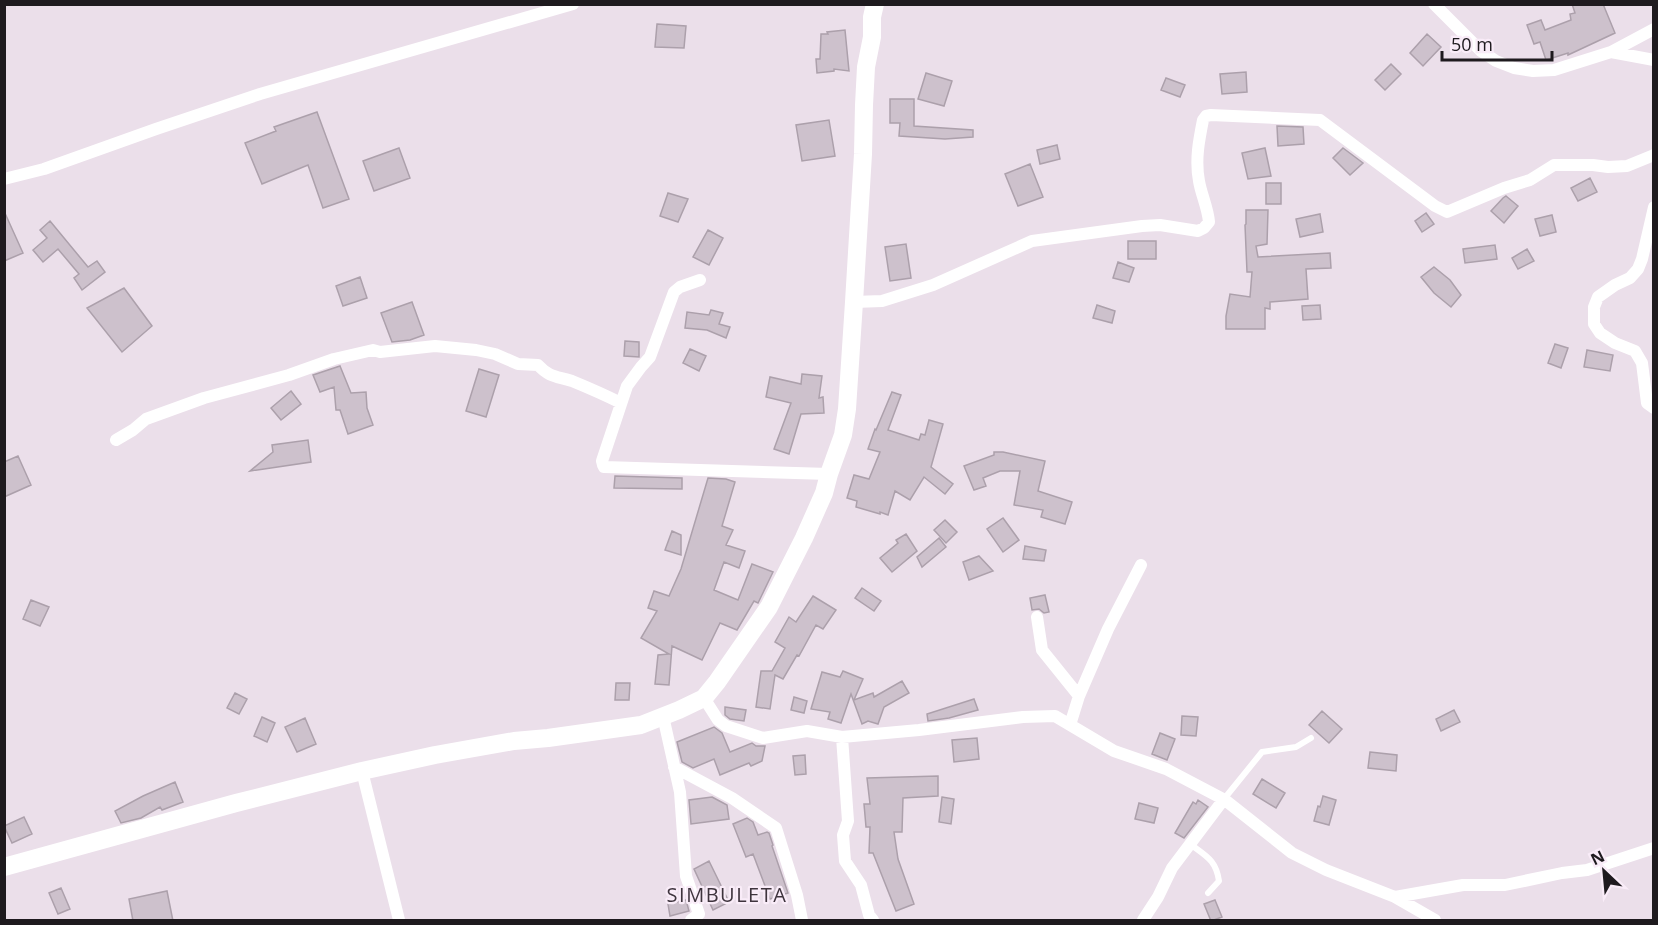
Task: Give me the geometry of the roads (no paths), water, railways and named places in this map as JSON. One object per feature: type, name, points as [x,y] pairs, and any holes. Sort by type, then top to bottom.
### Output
[{"type":"street","points":[[4,179],[44,169],[260,94],[573,4]]},
{"type":"street","points":[[4,867],[362,771],[514,741],[641,725],[704,698],[769,607],[820,502],[843,435],[847,409],[854,302],[864,105],[872,37],[872,17],[876,4]]},
{"type":"street","points":[[1434,4],[1481,51],[1514,69],[1554,70],[1611,52],[1653,29]]},
{"type":"street","points":[[1611,52],[1653,60]]},
{"type":"street","points":[[854,302],[882,302],[933,285],[1032,241],[1142,226],[1160,225],[1198,231],[1204,228],[1209,222],[1209,215],[1198,178],[1197,152],[1203,120],[1210,115],[1320,120],[1447,212],[1504,188],[1530,180],[1554,165],[1627,166],[1653,155]]},
{"type":"street","points":[[1653,207],[1638,269],[1630,278],[1598,297],[1594,307],[1594,324],[1600,333],[1635,351],[1642,363],[1647,403],[1653,408]]},
{"type":"street","points":[[700,280],[674,292],[650,357],[631,379],[621,403],[602,461],[604,467],[829,474]]},
{"type":"street","points":[[116,440],[146,419],[204,398],[289,375],[334,359],[373,350],[380,352],[435,346],[488,352],[518,364],[538,366],[551,376],[568,380],[621,403]]},
{"type":"street","points":[[1070,725],[1079,696],[1108,629],[1142,566]]},
{"type":"street","points":[[1037,617],[1042,650],[1079,696]]},
{"type":"street","points":[[704,698],[718,720],[726,726],[763,738],[807,731],[842,737],[1023,717],[1055,716],[1114,751],[1166,769],[1224,799],[1292,853],[1326,870],[1395,897],[1435,921]]},
{"type":"street","points":[[663,716],[680,792],[686,876],[699,914],[692,921]]},
{"type":"street","points":[[842,737],[848,821],[843,835],[845,861],[861,885],[869,915],[873,921]]},
{"type":"street","points":[[674,767],[732,798],[776,828],[797,895],[802,921]]},
{"type":"street","points":[[362,771],[399,921]]},
{"type":"street","points":[[1151,921],[1143,920],[1158,897],[1172,868],[1224,799]]},
{"type":"street","points":[[1395,897],[1463,885],[1505,885],[1587,870],[1653,848]]},
{"type":"lane","points":[[1224,799],[1262,752],[1296,747],[1311,738]]},
{"type":"lane","points":[[1190,844],[1212,861],[1217,869],[1219,881],[1208,893]]},
{"type":"district","name":"SIMBULETA","points":[[727,895]]}]
